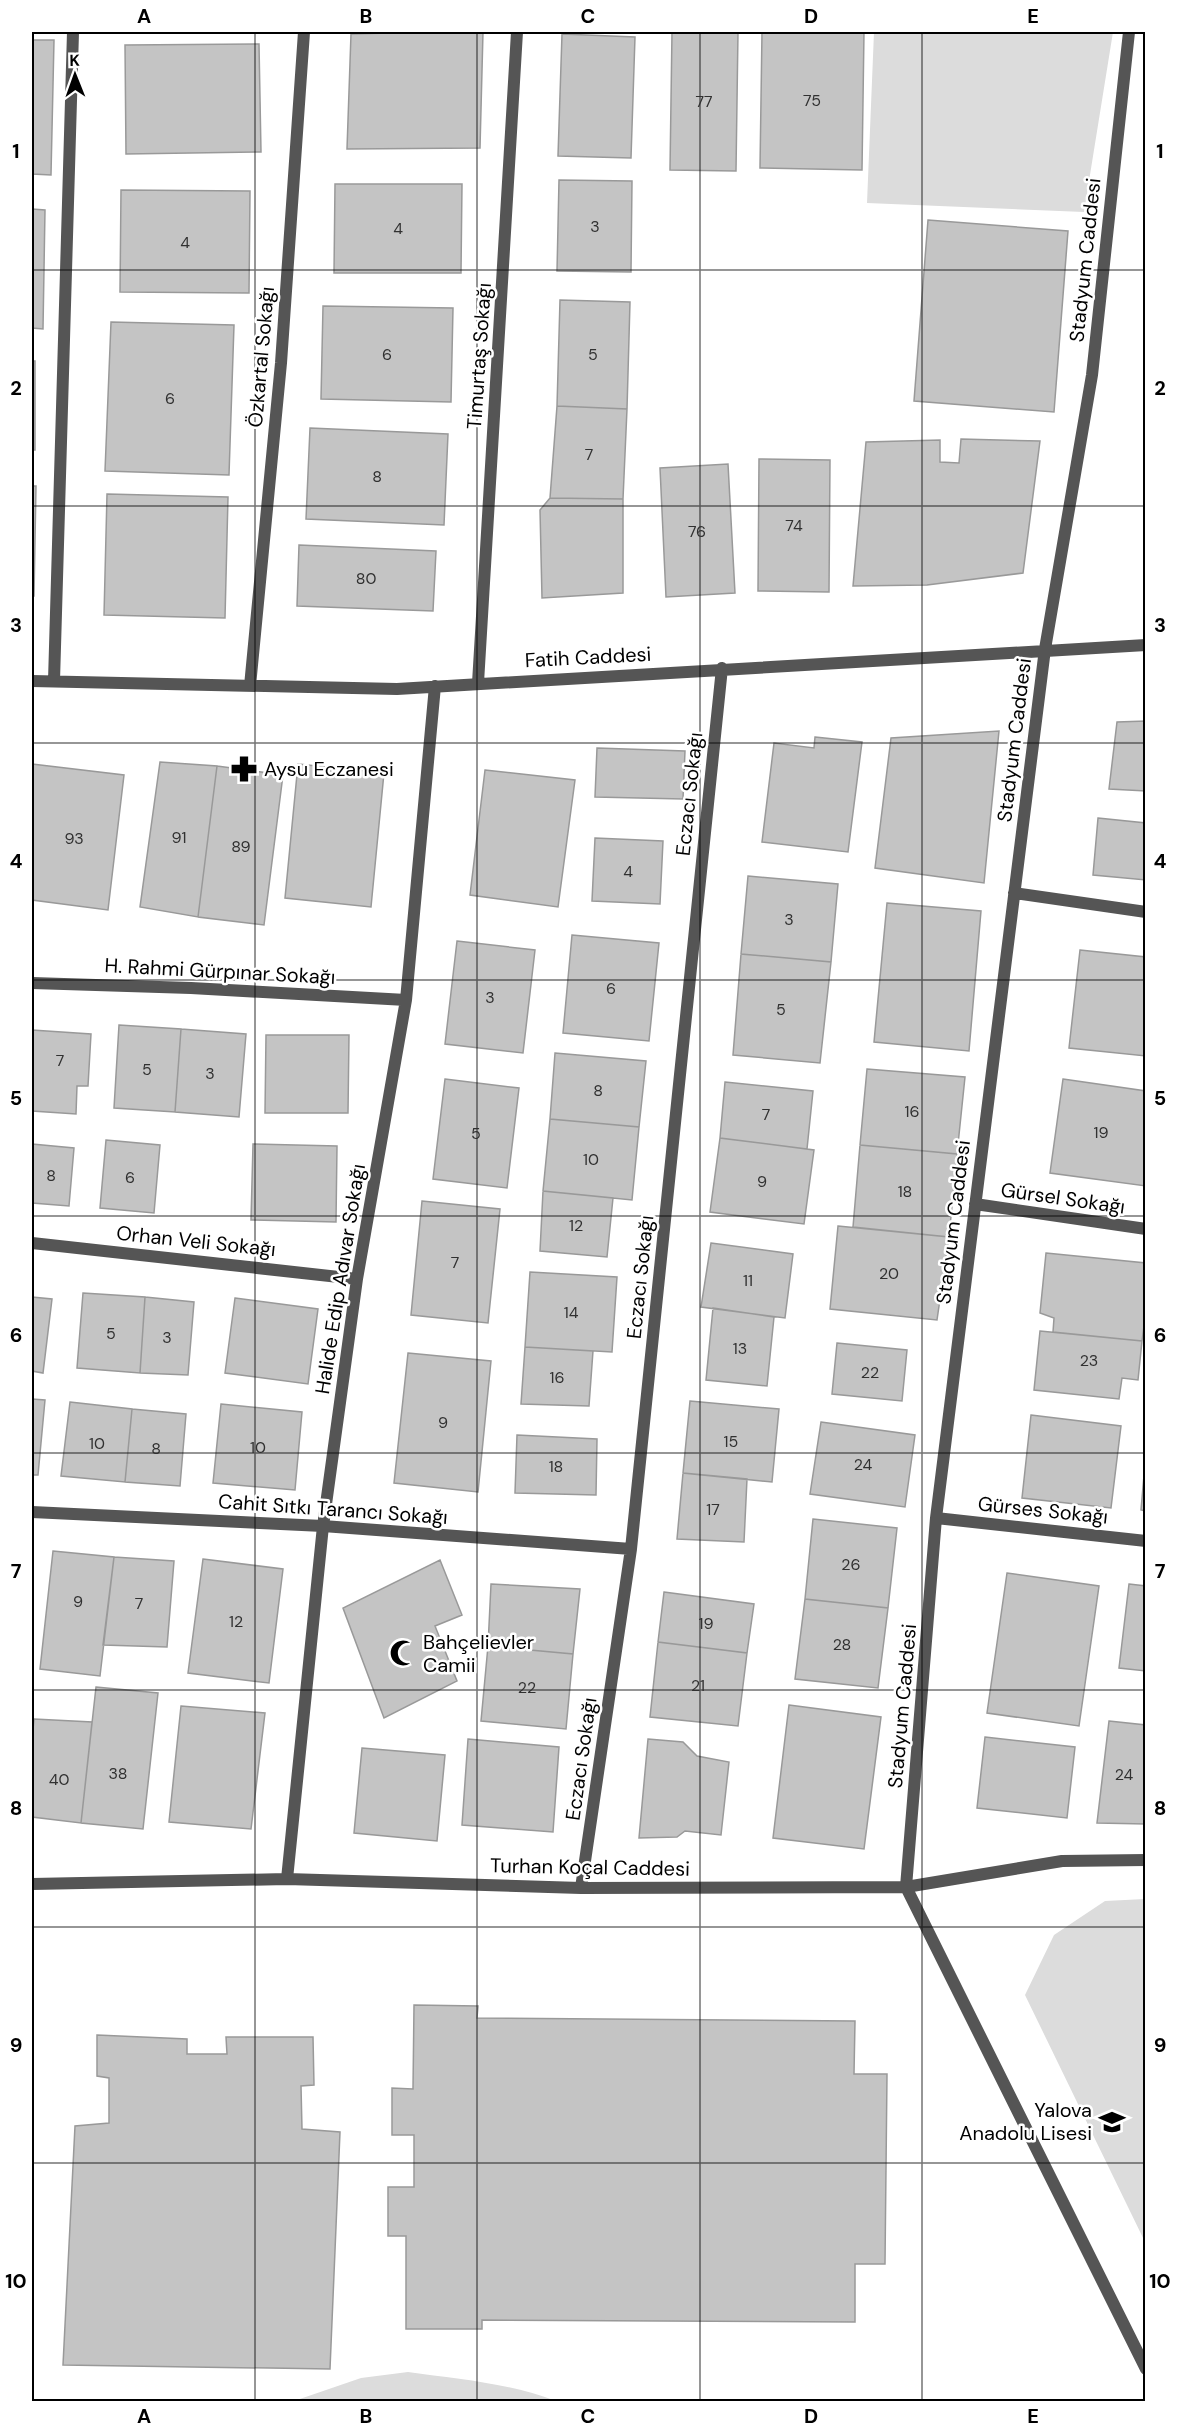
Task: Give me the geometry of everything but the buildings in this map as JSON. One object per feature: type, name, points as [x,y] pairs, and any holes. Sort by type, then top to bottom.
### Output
[{"type":"street","points":[[54,681],[73,32]]},
{"type":"street","name":"Özkartal Sokağı","points":[[250,686],[281,363],[304,32]]},
{"type":"street","name":"Timurtaş Sokağı","points":[[478,683],[518,32]]},
{"type":"street","name":"Stadyum Caddesi","points":[[906,1887],[936,1518],[1045,649],[1092,375],[1129,32]]},
{"type":"street","name":"Fatih Caddesi","points":[[32,681],[397,689],[1045,649],[1146,645]]},
{"type":"street","name":"Eczacı Sokağı","points":[[581,1888],[631,1549],[722,668]]},
{"type":"street","name":"Halide Edip Adıvar Sokağı","points":[[287,1879],[323,1526],[357,1279],[406,1000],[435,686]]},
{"type":"street","points":[[1014,893],[1146,912]]},
{"type":"street","name":"H. Rahmi Gürpınar Sokağı","points":[[32,983],[191,988],[406,1000]]},
{"type":"street","name":"Gürsel Sokağı","points":[[975,1204],[1146,1230]]},
{"type":"street","name":"Orhan Veli Sokağı","points":[[32,1243],[357,1279]]},
{"type":"street","name":"Cahit Sıtkı Tarancı Sokağı","points":[[32,1512],[323,1526],[631,1549]]},
{"type":"street","name":"Gürses Sokağı","points":[[936,1518],[1146,1541]]},
{"type":"street","name":"Turhan Koçal Caddesi","points":[[32,1884],[287,1879],[581,1888],[906,1887],[1062,1861],[1146,1860]]},
{"type":"street","points":[[906,1887],[1146,2369]]},
{"type":"shaded area","points":[[874,32],[1113,32],[1084,212],[867,203]]},
{"type":"shaded area","name":"Yalova Anadolu Lisesi","points":[[1146,1899],[1145,2242],[1025,1995],[1054,1935],[1105,1901]]},
{"type":"shaded area","points":[[408,2372],[502,2386],[556,2401],[294,2401],[361,2378]]},
{"type":"place","name":"Aysu Eczanesi","points":[[244,769]]},
{"type":"place","name":"Bahçelievler Camii","points":[[403,1653]]},
{"type":"place","name":"Yalova Anadolu Lisesi","points":[[1112,2122]]}]
